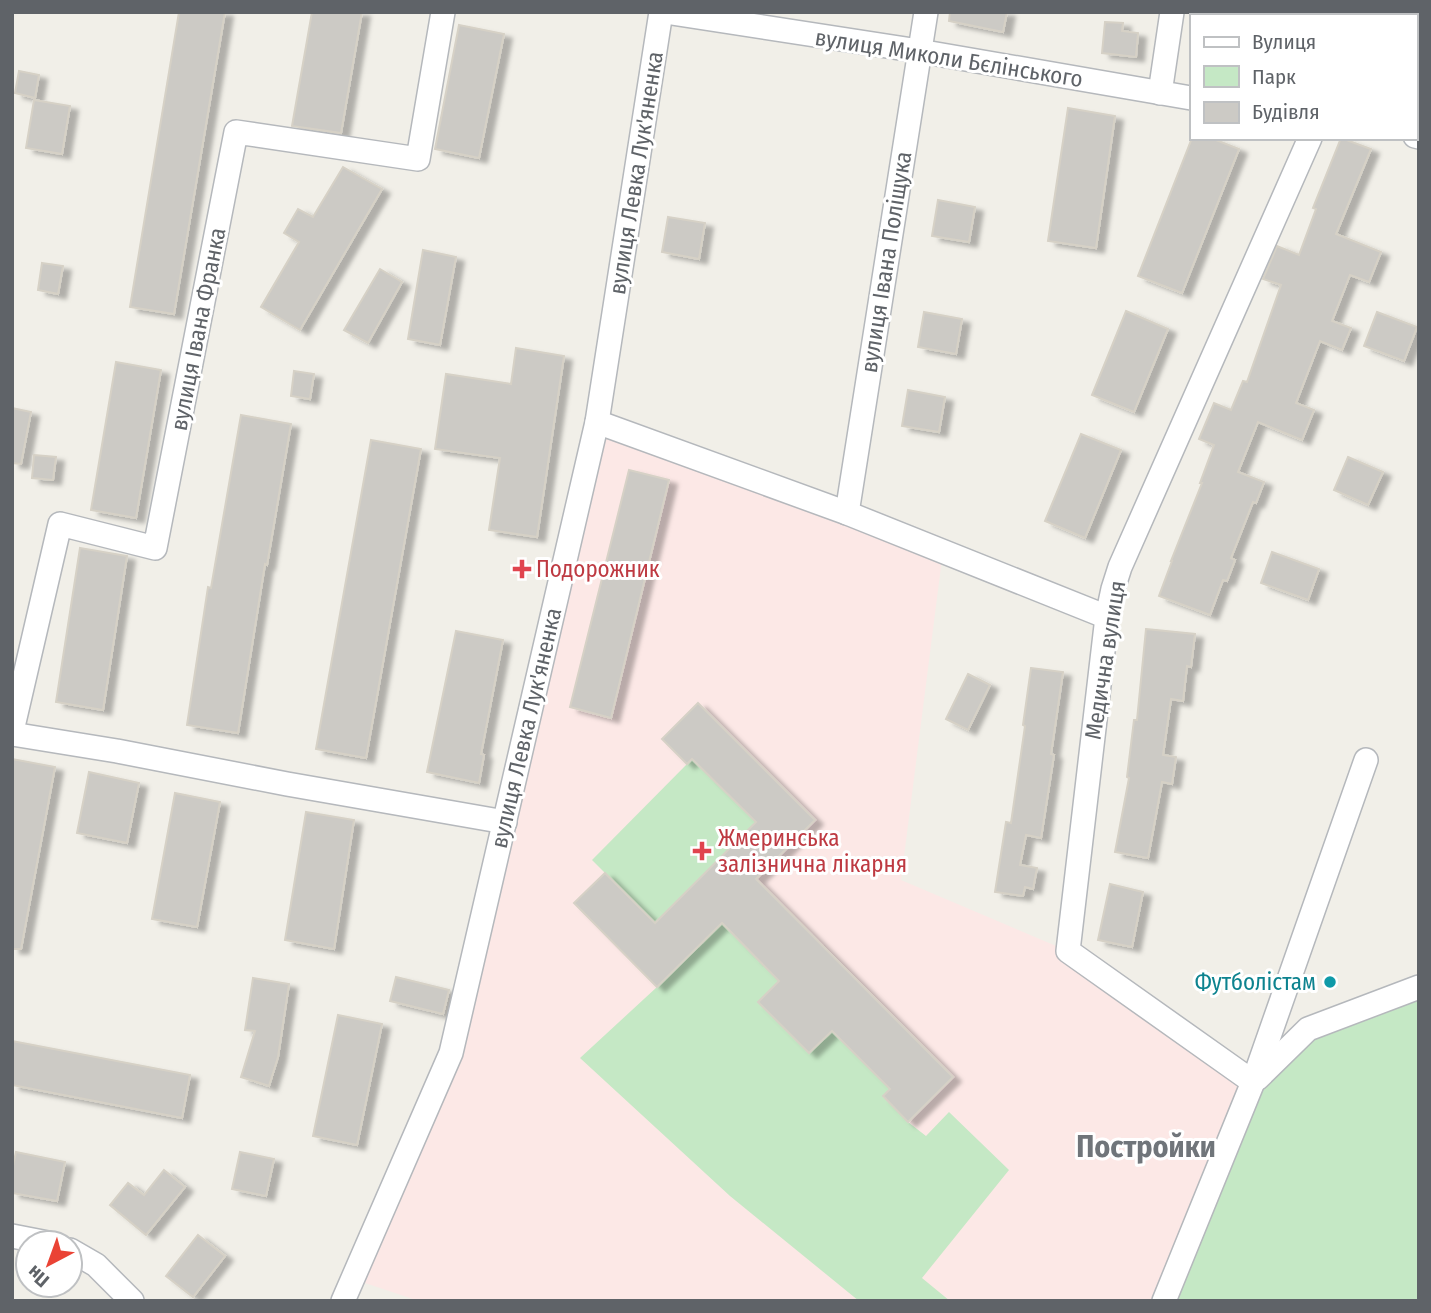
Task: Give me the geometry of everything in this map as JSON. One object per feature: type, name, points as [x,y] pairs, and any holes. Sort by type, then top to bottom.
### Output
[{"type":"street","name":"вулиця Івана Франка","points":[[443,12],[418,159],[236,132],[155,548],[60,524],[12,732],[301,787],[505,822]]},
{"type":"street","name":"вулиця Миколи Бєлінського","points":[[663,12],[919,51],[1190,98]]},
{"type":"street","name":"вулиця Левка Лук'яненка","points":[[343,1301],[451,1052],[597,422],[663,12]]},
{"type":"street","name":"вулиця Івана Поліщука","points":[[847,513],[926,12]]},
{"type":"street","points":[[1160,93],[1172,12]]},
{"type":"street","name":"Медична вулиця","points":[[1253,1082],[1068,951],[1107,617],[1113,589],[1120,567],[1309,140]]},
{"type":"street","points":[[597,422],[847,513],[1107,617]]},
{"type":"street","points":[[1164,1301],[1253,1082],[1366,760]]},
{"type":"street","points":[[1253,1082],[1308,1029],[1419,988]]},
{"type":"street","points":[[84,1258],[96,1265],[132,1301]]},
{"type":"shaded area","name":"Жмеринська залізнична лікарня","points":[[597,422],[943,551],[901,880],[1068,951],[1253,1082],[1164,1301],[419,1301],[353,1279],[451,1053]]},
{"type":"green space","points":[[692,759],[756,822],[655,923],[592,860]]},
{"type":"green space","points":[[722,923],[779,981],[758,1002],[809,1053],[832,1031],[890,1089],[883,1097],[908,1122],[926,1136],[949,1112],[1009,1170],[922,1278],[950,1301],[859,1301],[730,1196],[580,1058]]},
{"type":"green space","points":[[1419,987],[1419,1301],[1164,1301],[1253,1082],[1308,1029]]},
{"type":"building","points":[[179,12],[225,12],[174,314],[130,307]]},
{"type":"building","points":[[312,12],[362,12],[341,133],[292,126]]},
{"type":"building","points":[[950,12],[1007,12],[1003,32],[949,21]]},
{"type":"building","points":[[1105,22],[1123,23],[1122,31],[1138,33],[1136,57],[1102,53]]},
{"type":"building","points":[[459,25],[504,34],[479,158],[435,149]]},
{"type":"building","points":[[19,71],[39,75],[35,98],[15,93]]},
{"type":"building","points":[[34,100],[70,106],[62,154],[26,148]]},
{"type":"building","points":[[1068,108],[1115,116],[1096,248],[1048,241]]},
{"type":"building","points":[[1191,140],[1216,140],[1239,149],[1182,293],[1138,276]]},
{"type":"building","points":[[1340,140],[1371,149],[1336,234],[1381,252],[1369,282],[1350,275],[1332,321],[1351,328],[1342,350],[1320,341],[1296,403],[1314,410],[1302,440],[1258,422],[1238,472],[1264,482],[1256,503],[1253,502],[1231,558],[1235,560],[1227,581],[1223,580],[1210,615],[1159,596],[1214,445],[1199,439],[1214,403],[1231,410],[1243,381],[1247,382],[1281,285],[1263,279],[1277,246],[1299,255],[1316,209],[1313,208]]},
{"type":"building","points":[[343,167],[382,189],[300,330],[261,307],[299,242],[284,233],[298,209],[313,217]]},
{"type":"building","points":[[938,200],[975,207],[969,242],[932,236]]},
{"type":"building","points":[[668,217],[705,223],[699,259],[662,252]]},
{"type":"building","points":[[423,250],[456,257],[440,345],[408,339]]},
{"type":"building","points":[[42,263],[63,266],[58,294],[38,290]]},
{"type":"building","points":[[380,269],[402,282],[368,343],[344,330]]},
{"type":"building","points":[[1126,311],[1168,329],[1134,412],[1092,395]]},
{"type":"building","points":[[924,312],[962,319],[956,354],[918,347]]},
{"type":"building","points":[[1377,312],[1417,327],[1404,361],[1364,346]]},
{"type":"building","points":[[516,348],[564,356],[537,537],[489,530],[500,458],[435,449],[446,374],[511,384]]},
{"type":"building","points":[[116,362],[161,370],[136,518],[91,510]]},
{"type":"building","points":[[294,371],[314,374],[310,399],[291,396]]},
{"type":"building","points":[[908,390],[945,397],[939,432],[902,426]]},
{"type":"building","points":[[12,408],[31,412],[21,464],[12,463]]},
{"type":"building","points":[[241,415],[291,424],[238,733],[187,725],[208,587],[211,588]]},
{"type":"building","points":[[1081,434],[1121,450],[1085,538],[1045,521]]},
{"type":"building","points":[[371,440],[421,449],[366,758],[316,749]]},
{"type":"building","points":[[34,455],[56,457],[53,480],[32,478]]},
{"type":"building","points":[[1348,457],[1383,472],[1368,505],[1334,490]]},
{"type":"building","points":[[629,470],[669,480],[611,718],[570,707]]},
{"type":"building","points":[[80,548],[127,556],[103,710],[56,702]]},
{"type":"building","points":[[1272,552],[1319,569],[1308,600],[1261,583]]},
{"type":"building","points":[[1146,629],[1195,634],[1191,667],[1187,666],[1183,701],[1171,699],[1163,755],[1176,757],[1172,784],[1162,782],[1148,858],[1115,852],[1129,778],[1127,777],[1134,720],[1137,720]]},
{"type":"building","points":[[456,631],[503,640],[481,754],[484,755],[479,783],[427,772]]},
{"type":"building","points":[[1031,668],[1063,672],[1041,838],[1026,835],[1020,865],[1037,868],[1033,889],[1025,887],[1023,896],[995,892],[1006,822],[1011,823]]},
{"type":"building","points":[[968,674],[990,685],[968,730],[946,719]]},
{"type":"building","points":[[698,703],[815,820],[756,879],[953,1077],[908,1122],[883,1096],[890,1089],[832,1031],[809,1053],[758,1002],[779,981],[722,923],[657,987],[574,903],[605,873],[655,923],[756,822],[692,759],[687,764],[662,739]]},
{"type":"building","points":[[12,759],[55,767],[21,949],[12,949]]},
{"type":"building","points":[[89,772],[139,783],[127,843],[77,833]]},
{"type":"building","points":[[175,793],[220,802],[197,927],[152,919]]},
{"type":"building","points":[[306,812],[354,820],[334,949],[285,940]]},
{"type":"building","points":[[1110,884],[1143,892],[1132,947],[1098,940]]},
{"type":"building","points":[[396,977],[449,990],[443,1014],[390,1001]]},
{"type":"building","points":[[253,978],[289,984],[278,1057],[269,1086],[241,1077],[255,1031],[245,1030]]},
{"type":"building","points":[[338,1015],[382,1024],[357,1145],[313,1136]]},
{"type":"building","points":[[12,1041],[190,1075],[182,1118],[12,1085]]},
{"type":"building","points":[[16,1152],[65,1162],[57,1201],[12,1193],[12,1170]]},
{"type":"building","points":[[240,1152],[274,1159],[266,1196],[232,1189]]},
{"type":"building","points":[[164,1170],[185,1187],[146,1235],[110,1205],[128,1183],[144,1195]]},
{"type":"building","points":[[198,1235],[225,1256],[193,1297],[166,1276]]},
{"type":"place","name":"Подорожник","points":[[522,569]]},
{"type":"place","name":"Жмеринська залізнична лікарня","points":[[702,851]]},
{"type":"place","name":"Футболістам","points":[[1330,982]]},
{"type":"district","name":"Постройки","points":[[1146,1147]]}]
